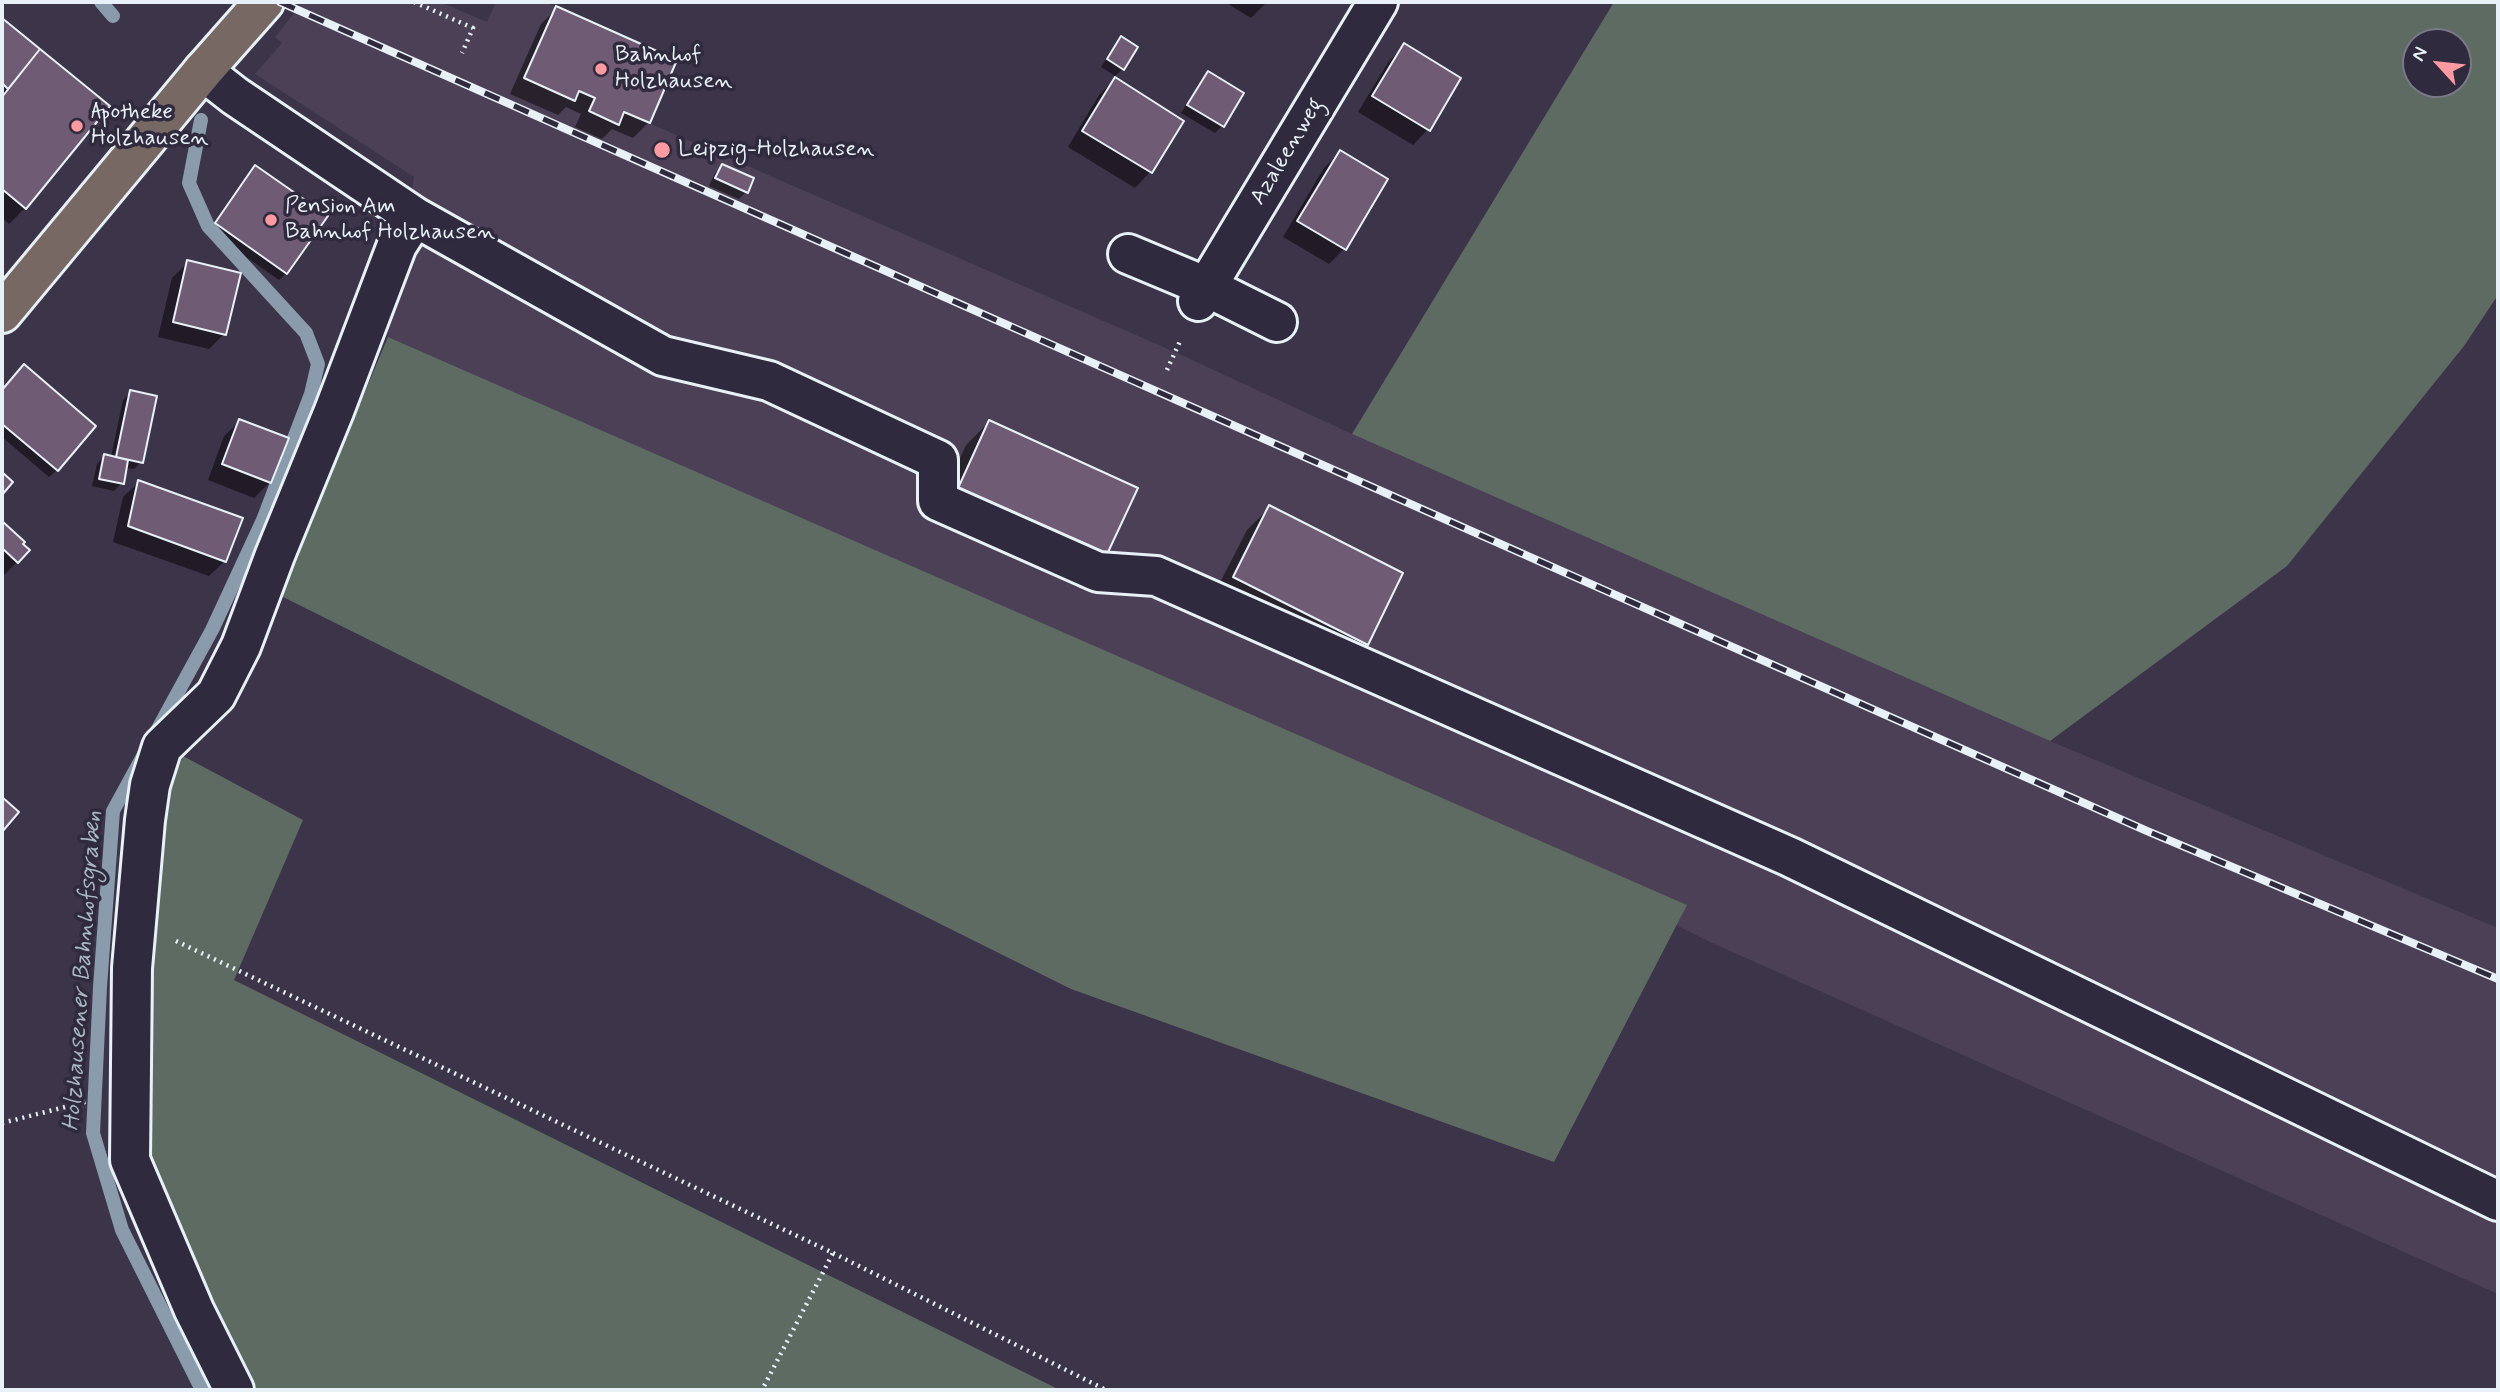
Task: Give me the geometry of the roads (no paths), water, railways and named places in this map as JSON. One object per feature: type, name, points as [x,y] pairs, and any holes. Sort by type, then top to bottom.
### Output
[{"type":"main road","points":[[2,313],[203,71],[264,2]]},
{"type":"street","name":"Azaleenweg","points":[[1202,294],[1378,2]]},
{"type":"street","points":[[203,71],[235,96],[415,217],[663,356],[769,381],[938,460],[938,501],[1098,572],[1156,576],[1777,851],[2498,1201]]},
{"type":"street","points":[[234,1390],[194,1310],[130,1160],[132,968],[150,785],[162,747],[216,695],[241,646],[397,244],[415,217]]},
{"type":"street","points":[[1128,254],[1202,294],[1277,322]]},
{"type":"waterway","name":"Holzhausener Bahnhofsgraben","points":[[101,2],[113,16]]},
{"type":"waterway","name":"Holzhausener Bahnhofsgraben","points":[[201,120],[189,183],[208,226],[306,333],[318,364],[311,394],[263,520],[212,630],[113,811],[93,1133],[122,1230],[202,1390]]},
{"type":"railway","points":[[280,2],[2147,831],[2498,979]]},
{"type":"place","name":"Bahnhof Holzhausen","points":[[601,69]]},
{"type":"place","name":"Apotheke Holzhausen","points":[[77,126]]},
{"type":"place","name":"Leipzig-Holzhausen","points":[[662,150]]},
{"type":"place","name":"Pension Am Bahnhof Holzhausen","points":[[271,220]]}]
